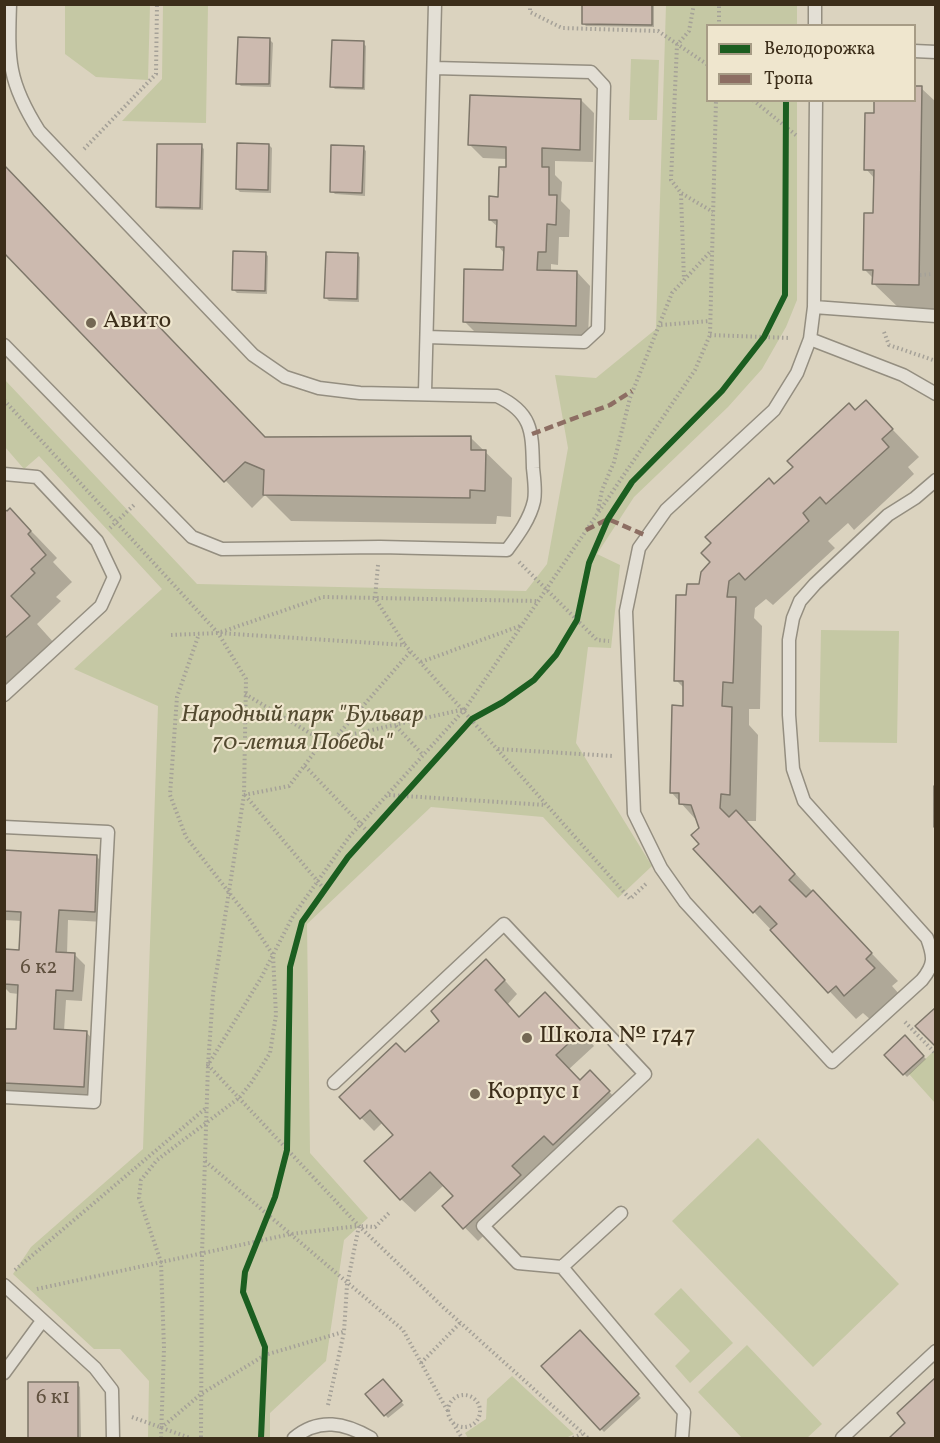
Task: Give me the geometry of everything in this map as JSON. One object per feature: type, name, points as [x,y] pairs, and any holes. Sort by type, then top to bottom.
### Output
[{"type":"lane","points":[[4,345],[192,537],[222,549],[380,547],[507,550],[522,531],[534,501],[532,434],[525,416],[513,404],[497,396],[425,392],[360,393],[319,388],[285,377],[253,355],[39,131],[21,102],[12,74],[9,48],[10,4]]},
{"type":"lane","points":[[425,392],[435,4]]},
{"type":"lane","points":[[814,4],[815,24]]},
{"type":"lane","points":[[916,51],[936,51]]},
{"type":"lane","points":[[427,337],[584,342],[598,329],[603,144],[604,86],[591,72],[434,68]]},
{"type":"lane","points":[[816,102],[814,307],[810,339],[797,373],[774,411],[666,510],[639,548],[626,611],[634,813],[661,868],[685,902],[832,1062],[932,968],[932,952],[927,938],[804,801],[793,769],[789,715],[789,640],[793,618],[800,601],[815,584],[888,515],[915,498],[936,480]]},
{"type":"lane","points":[[814,307],[936,316]]},
{"type":"lane","points":[[810,339],[903,375],[936,394]]},
{"type":"lane","points":[[4,474],[37,477],[97,542],[114,577],[101,606],[4,695]]},
{"type":"lane","points":[[4,826],[108,832],[94,1102],[4,1097]]},
{"type":"lane","points":[[334,1083],[504,924],[645,1074],[483,1226],[518,1263],[562,1267],[684,1412],[682,1438]]},
{"type":"lane","points":[[562,1267],[621,1213]]},
{"type":"lane","points":[[4,1285],[95,1368],[112,1390],[113,1438]]},
{"type":"lane","points":[[4,1373],[42,1321]]},
{"type":"lane","points":[[842,1438],[936,1351]]},
{"type":"lane","points":[[294,1438],[303,1431],[324,1423],[351,1426],[371,1438]]},
{"type":"path","points":[[70,163],[156,74],[158,4]]},
{"type":"path","points":[[530,4],[530,12],[562,28],[658,31],[706,64]]},
{"type":"path","points":[[694,4],[689,31],[677,45],[671,180],[681,194],[713,212]]},
{"type":"path","points":[[719,4],[719,24]]},
{"type":"path","points":[[208,1065],[273,955],[293,916],[361,824],[465,709],[695,370],[710,334],[716,102]]},
{"type":"path","points":[[755,102],[816,152]]},
{"type":"path","points":[[786,118],[786,139]]},
{"type":"path","points":[[681,194],[684,279]]},
{"type":"path","points":[[598,513],[602,490],[614,462],[630,398],[672,293],[712,250]]},
{"type":"path","points":[[920,275],[933,274]]},
{"type":"path","points":[[875,312],[889,345],[936,361]]},
{"type":"path","points":[[660,325],[710,321]]},
{"type":"path","points":[[757,346],[769,326]]},
{"type":"path","points":[[710,334],[810,339]]},
{"type":"path","points":[[4,400],[218,633],[246,679],[244,795],[213,994],[208,1065],[202,1253],[201,1438]]},
{"type":"path","points":[[380,547],[375,598],[405,645],[465,709],[497,749],[630,899],[661,868]]},
{"type":"path","points":[[507,550],[597,640],[627,643]]},
{"type":"path","points":[[218,633],[322,597],[537,601]]},
{"type":"path","points":[[571,629],[577,620],[579,609]]},
{"type":"path","points":[[421,662],[520,626]]},
{"type":"path","points":[[171,635],[218,633],[405,645]]},
{"type":"path","points":[[161,1438],[164,1348],[161,1262],[139,1198],[141,1180],[157,1160],[239,1098],[270,1053],[276,1015],[273,955],[186,837],[170,795],[177,697],[199,634]]},
{"type":"path","points":[[335,738],[411,651]]},
{"type":"path","points":[[245,694],[322,741]]},
{"type":"path","points":[[244,795],[290,786],[322,741],[465,709]]},
{"type":"path","points":[[465,727],[479,714]]},
{"type":"path","points":[[396,726],[423,755]]},
{"type":"path","points":[[497,749],[632,758]]},
{"type":"path","points":[[305,766],[369,833]]},
{"type":"path","points":[[397,803],[411,787]]},
{"type":"path","points":[[244,795],[325,890]]},
{"type":"path","points":[[388,795],[547,805]]},
{"type":"path","points":[[362,841],[376,825]]},
{"type":"path","points":[[319,898],[330,882]]},
{"type":"path","points":[[891,1008],[936,1054]]},
{"type":"path","points":[[208,1065],[359,1226],[460,1323],[588,1438]]},
{"type":"path","points":[[13,1272],[207,1108]]},
{"type":"path","points":[[284,1159],[287,1138]]},
{"type":"path","points":[[205,1161],[245,1198],[268,1214],[347,1285],[403,1330],[462,1438]]},
{"type":"path","points":[[264,1223],[272,1206]]},
{"type":"path","points":[[23,1303],[38,1287],[291,1234],[359,1226],[375,1227],[390,1212]]},
{"type":"path","points":[[324,1423],[344,1332],[347,1285],[359,1226]]},
{"type":"path","points":[[253,1252],[260,1232]]},
{"type":"path","points":[[421,1363],[460,1323]]},
{"type":"path","points":[[160,1428],[201,1394],[265,1355],[344,1332]]},
{"type":"path","points":[[264,1367],[265,1347]]},
{"type":"path","points":[[447,1410],[449,1403],[460,1395],[467,1395],[478,1404],[478,1418],[474,1424],[460,1426],[453,1423]]},
{"type":"path","points":[[112,1410],[190,1438]]},
{"type":"path","points":[[573,1438],[582,1434]]},
{"type":"green space","points":[[65,5],[150,5],[148,80],[96,77],[65,54]]},
{"type":"green space","points":[[163,5],[208,5],[206,123],[122,121],[162,79]]},
{"type":"green space","name":"Народный парк \"Бульвар 70-летия Победы\"","points":[[666,5],[797,5],[797,24],[706,24],[706,102],[797,102],[797,300],[786,327],[762,369],[728,407],[634,497],[597,554],[620,565],[611,648],[588,647],[576,743],[652,866],[618,898],[543,817],[431,807],[307,924],[310,1153],[368,1218],[344,1240],[326,1361],[270,1413],[270,1438],[148,1438],[149,1381],[120,1349],[94,1349],[13,1274],[31,1247],[143,1149],[158,706],[74,669],[162,589],[39,456],[24,469],[5,447],[5,380],[197,584],[526,591],[547,564],[568,448],[555,375],[596,378],[656,329]]},
{"type":"green space","points":[[631,59],[659,60],[657,120],[629,120]]},
{"type":"green space","points":[[821,630],[899,631],[897,743],[819,742]]},
{"type":"green space","points":[[935,1050],[935,1103],[909,1074]]},
{"type":"green space","points":[[758,1138],[899,1284],[813,1367],[672,1221]]},
{"type":"green space","points":[[681,1288],[733,1343],[690,1383],[675,1366],[690,1351],[654,1314]]},
{"type":"green space","points":[[747,1345],[822,1424],[807,1438],[742,1438],[698,1392]]},
{"type":"green space","points":[[512,1376],[574,1434],[566,1438],[468,1438],[465,1433],[486,1419],[487,1399]]},
{"type":"building","points":[[582,4],[652,4],[652,25],[582,24]]},
{"type":"building","points":[[238,37],[270,38],[269,84],[236,84]]},
{"type":"building","points":[[332,40],[364,41],[363,88],[330,87]]},
{"type":"building","points":[[916,86],[922,86],[919,285],[872,284],[873,270],[863,270],[864,213],[873,213],[874,170],[864,170],[865,113],[874,113],[874,102],[916,102]]},
{"type":"building","points":[[470,95],[581,99],[580,150],[542,148],[542,167],[549,167],[549,195],[557,195],[556,225],[547,224],[546,252],[538,252],[537,270],[577,271],[576,326],[463,322],[464,269],[503,270],[504,247],[496,247],[497,220],[489,220],[489,196],[498,197],[499,167],[506,167],[506,147],[468,145]]},
{"type":"building","points":[[237,143],[269,144],[268,190],[236,189]]},
{"type":"building","points":[[157,144],[202,144],[200,208],[156,207]]},
{"type":"building","points":[[331,145],[364,146],[362,193],[330,192]]},
{"type":"building","points":[[4,165],[265,437],[471,436],[471,450],[486,450],[485,491],[470,490],[470,498],[263,495],[264,470],[245,462],[224,482],[4,253]]},
{"type":"building","points":[[233,251],[266,252],[265,291],[232,290]]},
{"type":"building","points":[[326,252],[358,253],[357,299],[324,298]]},
{"type":"building","points":[[866,400],[893,429],[882,439],[889,447],[826,504],[820,497],[803,513],[809,521],[745,580],[739,573],[729,581],[727,597],[736,597],[733,683],[723,682],[722,706],[732,707],[730,795],[721,794],[720,808],[729,817],[736,810],[795,874],[789,880],[806,897],[813,890],[872,953],[866,959],[875,968],[844,996],[836,986],[828,993],[770,930],[777,924],[760,906],[753,913],[693,849],[699,844],[691,835],[699,828],[691,805],[679,804],[679,793],[670,793],[672,705],[683,706],[683,681],[674,681],[676,595],[686,595],[687,584],[699,584],[701,572],[710,562],[701,553],[711,543],[705,537],[769,478],[774,484],[793,467],[787,461],[849,403],[855,410]]},
{"type":"building","points":[[10,508],[31,531],[28,534],[46,555],[31,569],[35,573],[11,596],[30,616],[4,639],[4,509],[7,511]]},
{"type":"building","points":[[934,786],[936,786],[936,827],[934,827]]},
{"type":"building","points":[[4,850],[97,855],[95,912],[59,910],[56,952],[75,953],[73,991],[56,990],[54,1029],[87,1031],[84,1087],[4,1083],[4,1029],[16,1029],[18,985],[4,984],[4,949],[19,950],[21,912],[4,911]]},
{"type":"building","name":"Корпус 1","points":[[486,959],[505,980],[495,990],[519,1017],[545,992],[582,1031],[556,1055],[580,1080],[590,1070],[610,1091],[553,1145],[544,1136],[512,1166],[521,1175],[463,1229],[442,1206],[453,1196],[430,1172],[400,1200],[364,1161],[393,1135],[370,1110],[360,1119],[339,1097],[396,1043],[405,1052],[439,1021],[431,1011]]},
{"type":"building","points":[[936,1007],[936,1044],[934,1045],[915,1026]]},
{"type":"building","points":[[905,1035],[924,1056],[903,1075],[884,1055]]},
{"type":"building","points":[[580,1330],[639,1394],[600,1430],[541,1366]]},
{"type":"building","points":[[936,1377],[936,1438],[889,1438],[905,1423],[897,1413]]},
{"type":"building","points":[[383,1379],[402,1401],[384,1416],[365,1394]]},
{"type":"building","points":[[28,1382],[78,1382],[78,1438],[28,1438]]},
{"type":"marked path","points":[[532,434],[610,405],[632,391]]},
{"type":"marked path","points":[[586,530],[608,519],[647,536]]},
{"type":"cycle path","points":[[261,1438],[265,1347],[243,1292],[245,1272],[275,1197],[287,1150],[290,967],[302,922],[348,857],[472,719],[503,702],[534,680],[556,655],[577,620],[589,563],[608,519],[632,482],[722,391],[764,337],[785,295],[786,102]]},
{"type":"place","name":"Авито","points":[[91,323]]},
{"type":"place","name":"Школа № 1747","points":[[527,1038]]},
{"type":"place","name":"Корпус 1","points":[[475,1094]]}]
